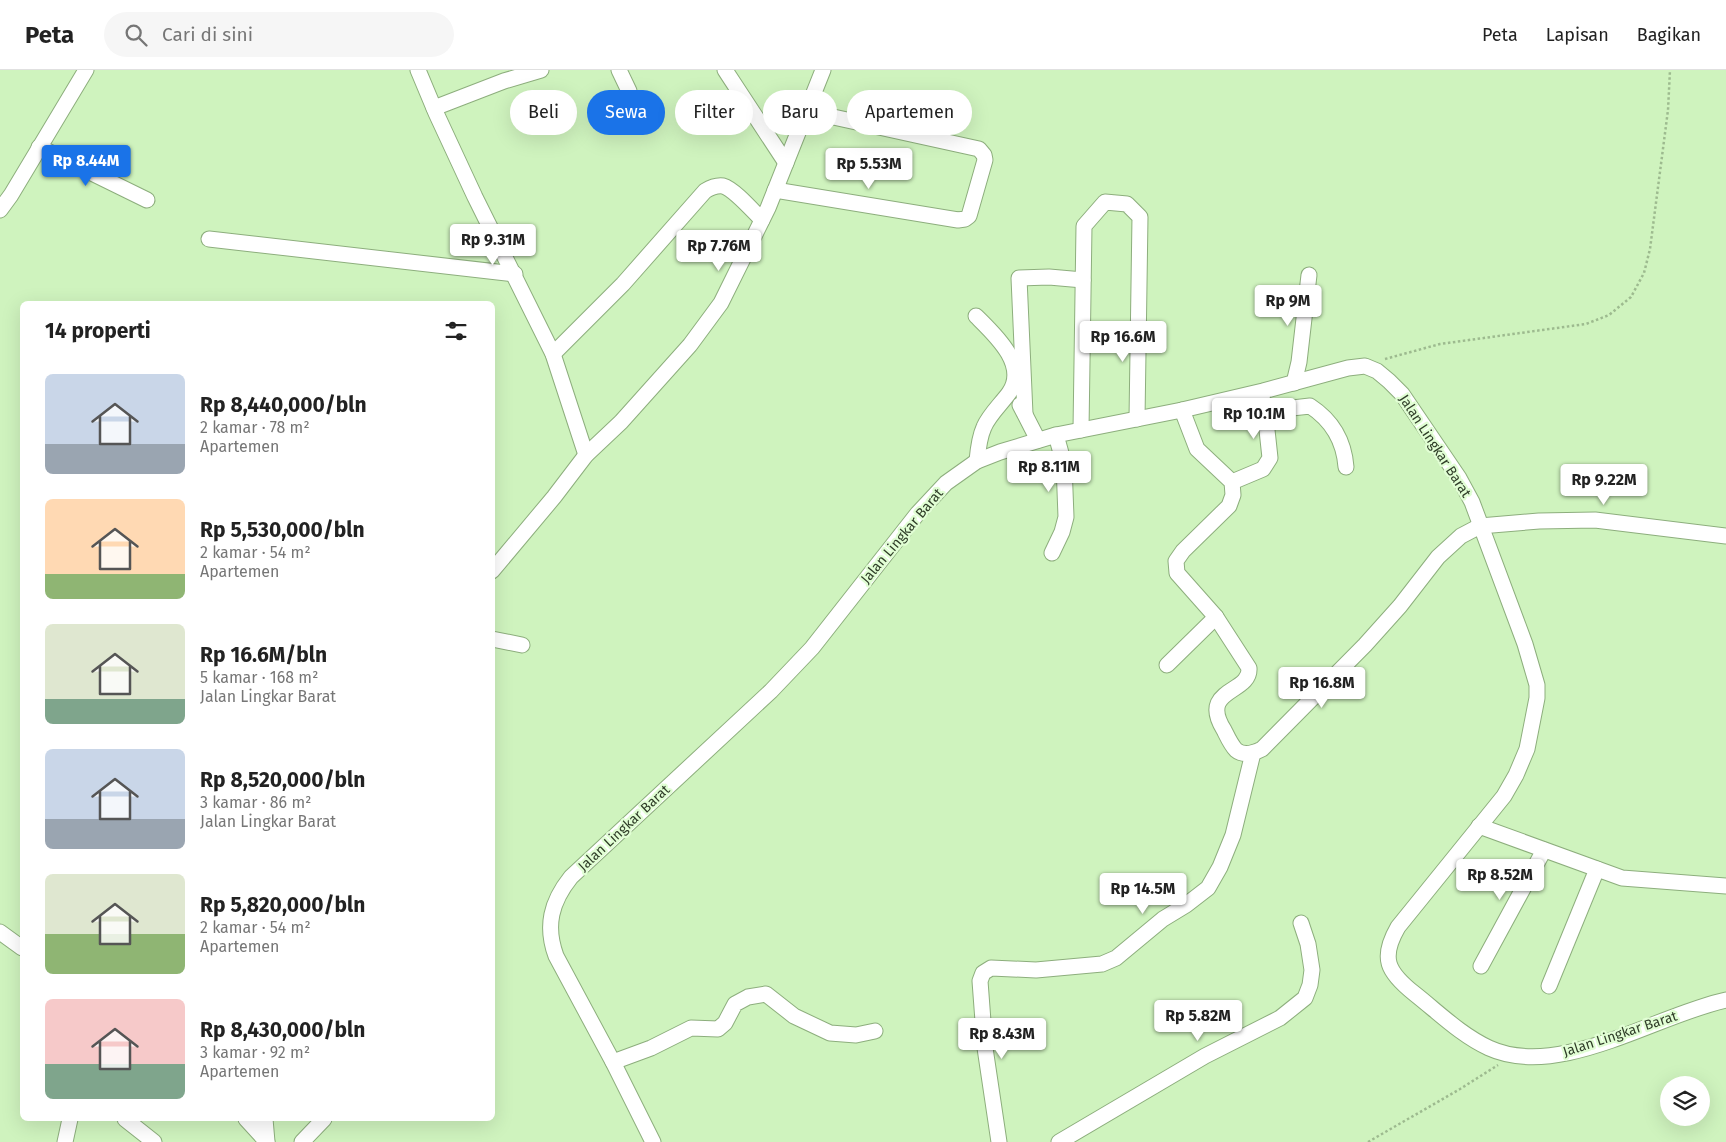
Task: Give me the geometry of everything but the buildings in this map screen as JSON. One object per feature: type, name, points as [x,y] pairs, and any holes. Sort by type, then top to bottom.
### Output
[{"type":"street","points":[[0,210],[86,70]]},
{"type":"street","points":[[418,70],[475,197],[515,274],[553,354],[586,455]]},
{"type":"street","points":[[434,108],[504,81],[541,70]]},
{"type":"street","points":[[619,70],[629,90]]},
{"type":"street","points":[[725,70],[786,163]]},
{"type":"street","points":[[815,90],[823,70]]},
{"type":"street","points":[[775,190],[958,220],[969,216],[985,160],[984,155],[979,150],[837,118]]},
{"type":"street","points":[[495,567],[554,497],[586,455],[621,422],[690,345],[720,303],[762,220],[797,135]]},
{"type":"street","points":[[39,146],[147,200]]},
{"type":"street","points":[[553,354],[623,284],[704,191],[722,186],[729,189],[762,220]]},
{"type":"street","points":[[1081,430],[1084,226],[1105,202],[1128,204],[1140,217],[1137,419]]},
{"type":"street","points":[[209,239],[515,274]]},
{"type":"street","points":[[1294,383],[1299,362],[1309,275]]},
{"type":"street","points":[[1025,414],[1019,278],[1049,277],[1083,280]]},
{"type":"street","points":[[976,316],[1000,340],[1012,361],[1015,371],[1015,378],[1010,391],[984,426],[976,461]]},
{"type":"street","name":"Jalan Lingkar Barat","points":[[653,1142],[613,1062],[556,956],[551,941],[549,927],[557,898],[571,877],[771,691],[812,648],[918,513],[946,483],[976,461],[1056,434],[1182,410],[1348,368],[1364,366],[1377,371],[1389,381],[1402,394],[1460,478],[1472,502],[1525,644],[1536,679],[1537,698],[1533,725],[1527,749],[1516,775],[1504,796],[1398,927],[1387,949],[1388,961],[1392,971],[1406,988],[1468,1036],[1489,1048],[1512,1056],[1536,1057],[1572,1052],[1726,1000]]},
{"type":"street","points":[[1010,391],[1025,414],[1038,440]]},
{"type":"street","points":[[1232,482],[1263,469],[1270,458],[1263,391]]},
{"type":"street","points":[[1266,411],[1310,406],[1321,413],[1333,426],[1341,442],[1346,467]]},
{"type":"street","points":[[1182,410],[1197,449],[1232,482],[1233,495],[1228,506],[1176,560],[1177,573],[1216,618],[1246,662],[1250,674],[1247,679],[1218,703],[1218,720],[1236,750],[1245,754],[1262,749],[1365,645],[1400,606],[1438,557],[1462,536],[1480,526],[1539,521],[1595,520],[1726,536]]},
{"type":"street","points":[[1052,553],[1062,532],[1066,517],[1064,464],[1056,434]]},
{"type":"street","points":[[1167,665],[1216,618]]},
{"type":"street","points":[[495,640],[522,645]]},
{"type":"street","points":[[999,1142],[985,1048],[980,981],[983,973],[992,968],[1036,970],[1102,964],[1116,958],[1163,919],[1186,905],[1208,888],[1220,867],[1232,835],[1253,753]]},
{"type":"street","points":[[1479,826],[1622,878],[1726,886]]},
{"type":"street","points":[[1482,966],[1544,850]]},
{"type":"street","points":[[1549,986],[1596,869]]},
{"type":"street","points":[[1059,1142],[1205,1056],[1280,1018],[1305,998],[1310,985],[1312,970],[1308,944],[1301,923]]},
{"type":"street","points":[[0,932],[20,947]]},
{"type":"street","points":[[613,1062],[651,1048],[691,1028],[718,1029],[725,1023],[735,1004],[758,994],[766,994],[794,1016],[830,1033],[856,1035],[875,1031]]},
{"type":"street","points":[[65,1142],[70,1121]]},
{"type":"street","points":[[126,1121],[137,1136],[154,1142]]},
{"type":"street","points":[[248,1121],[267,1142]]},
{"type":"street","points":[[265,1121],[267,1142]]},
{"type":"street","points":[[302,1142],[322,1121]]},
{"type":"path","points":[[1364,366],[1396,355],[1440,344],[1586,324],[1609,315],[1631,297],[1644,274],[1650,249],[1668,110],[1670,70]]},
{"type":"path","points":[[1368,1142],[1460,1090],[1512,1056]]}]
